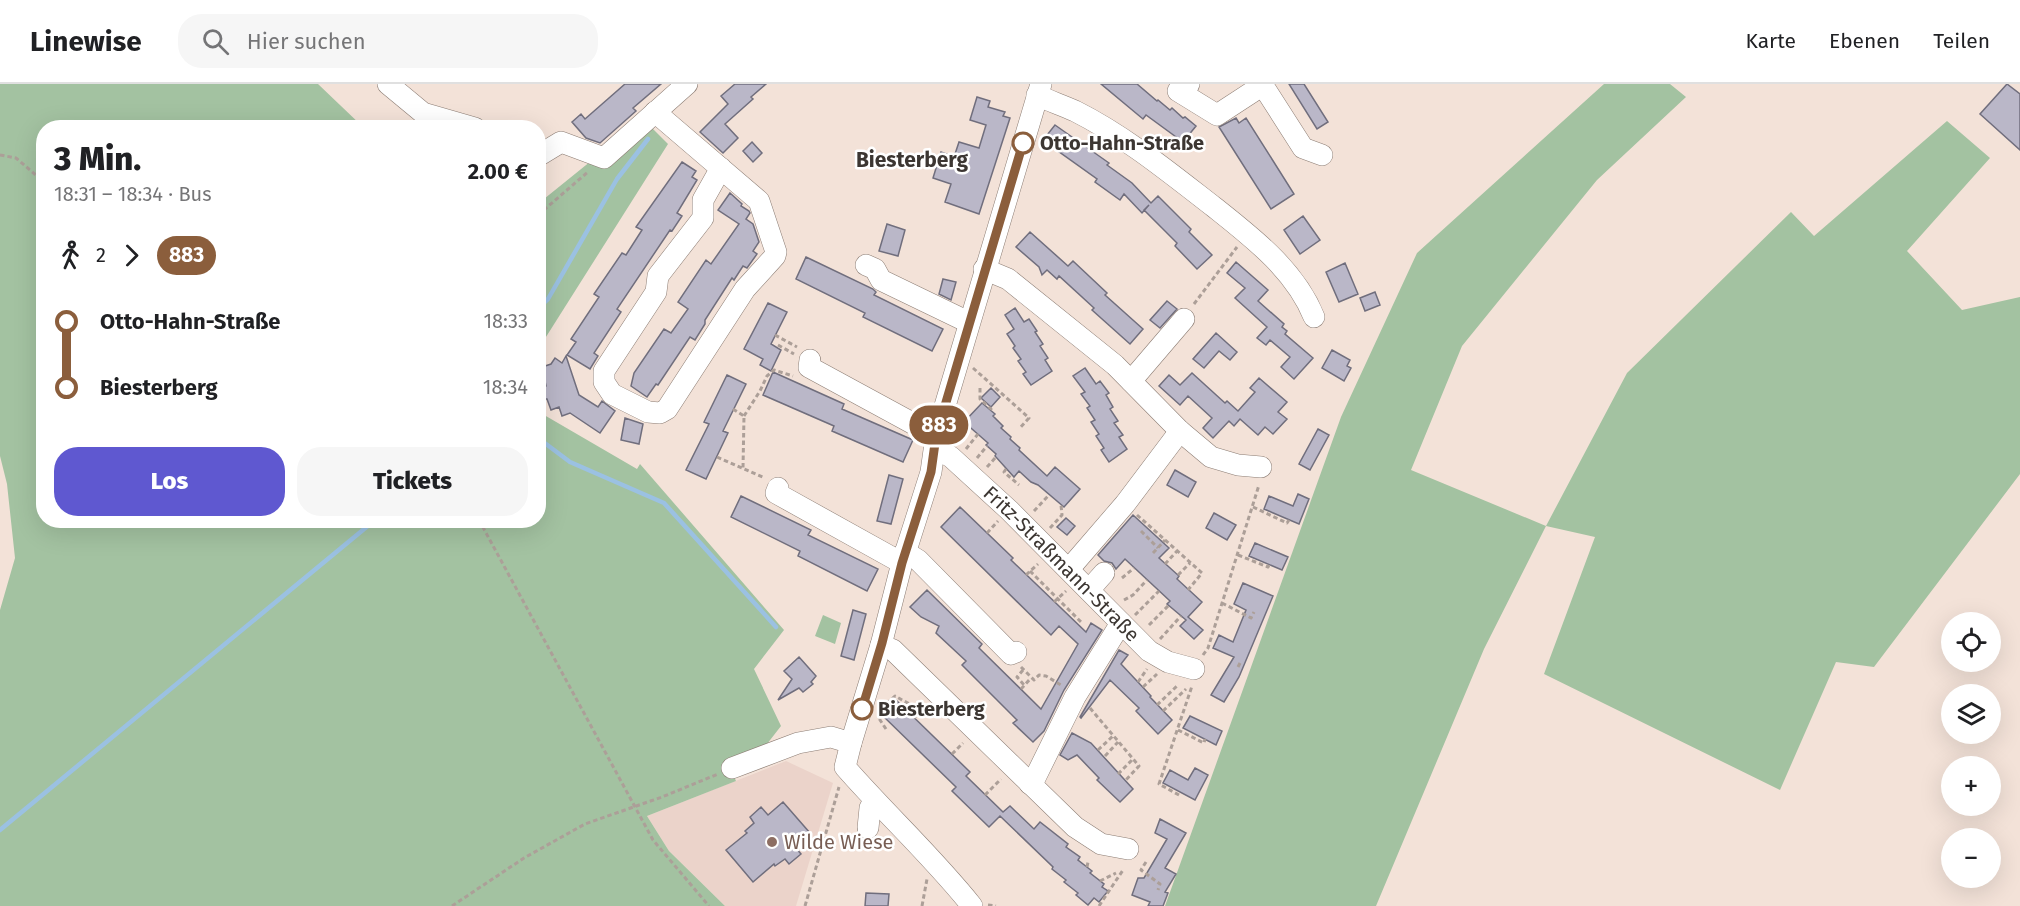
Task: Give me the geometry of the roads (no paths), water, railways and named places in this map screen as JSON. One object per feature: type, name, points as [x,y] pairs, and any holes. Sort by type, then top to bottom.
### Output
[{"type":"street","points":[[388,84],[423,113],[447,120]]},
{"type":"street","points":[[546,151],[561,142],[604,158],[687,84]]},
{"type":"street","points":[[1179,86],[1217,115],[1263,85],[1303,148],[1322,155]]},
{"type":"street","points":[[955,906],[947,891],[845,767],[841,740],[881,645],[903,558],[931,472],[935,442],[968,322],[1039,90],[1113,134],[1179,179],[1247,234],[1290,275],[1314,317]]},
{"type":"street","points":[[655,112],[721,168],[759,201],[776,252],[775,256],[745,289],[667,409],[660,413],[648,412],[612,394],[604,382],[604,371],[656,292],[658,276],[703,218],[703,200],[721,168]]},
{"type":"street","points":[[871,267],[881,280],[968,322]]},
{"type":"street","points":[[984,269],[1008,279],[1114,365],[1180,431],[1211,457],[1238,465],[1261,467]]},
{"type":"street","points":[[1131,381],[1184,319]]},
{"type":"street","name":"Fritz-Straßmann-Straße","points":[[806,359],[809,367],[935,442],[1009,510],[1077,581],[1125,621],[1155,654],[1168,662],[1194,669]]},
{"type":"street","points":[[1077,581],[1125,504],[1180,431]]},
{"type":"street","points":[[778,488],[776,493],[903,558],[918,560],[1017,658]]},
{"type":"street","points":[[1077,581],[1104,573]]},
{"type":"street","points":[[1030,784],[1075,697],[1125,621]]},
{"type":"street","points":[[881,645],[893,650],[1087,837],[1101,844],[1128,849]]},
{"type":"street","points":[[732,768],[798,743],[841,740]]},
{"type":"street","points":[[868,828],[870,807],[874,801]]},
{"type":"street","points":[[934,875],[972,906]]},
{"type":"waterway","points":[[546,301],[617,179],[648,139]]},
{"type":"waterway","points":[[546,444],[570,462],[664,503],[776,627]]},
{"type":"waterway","points":[[0,830],[365,528]]},
{"type":"place","name":"Otto-Hahn-Straße","points":[[1023,143]]},
{"type":"place","name":"Biesterberg","points":[[862,709]]},
{"type":"place","name":"Wilde Wiese","points":[[772,842]]},
{"type":"district","name":"Biesterberg","points":[[912,160]]}]
